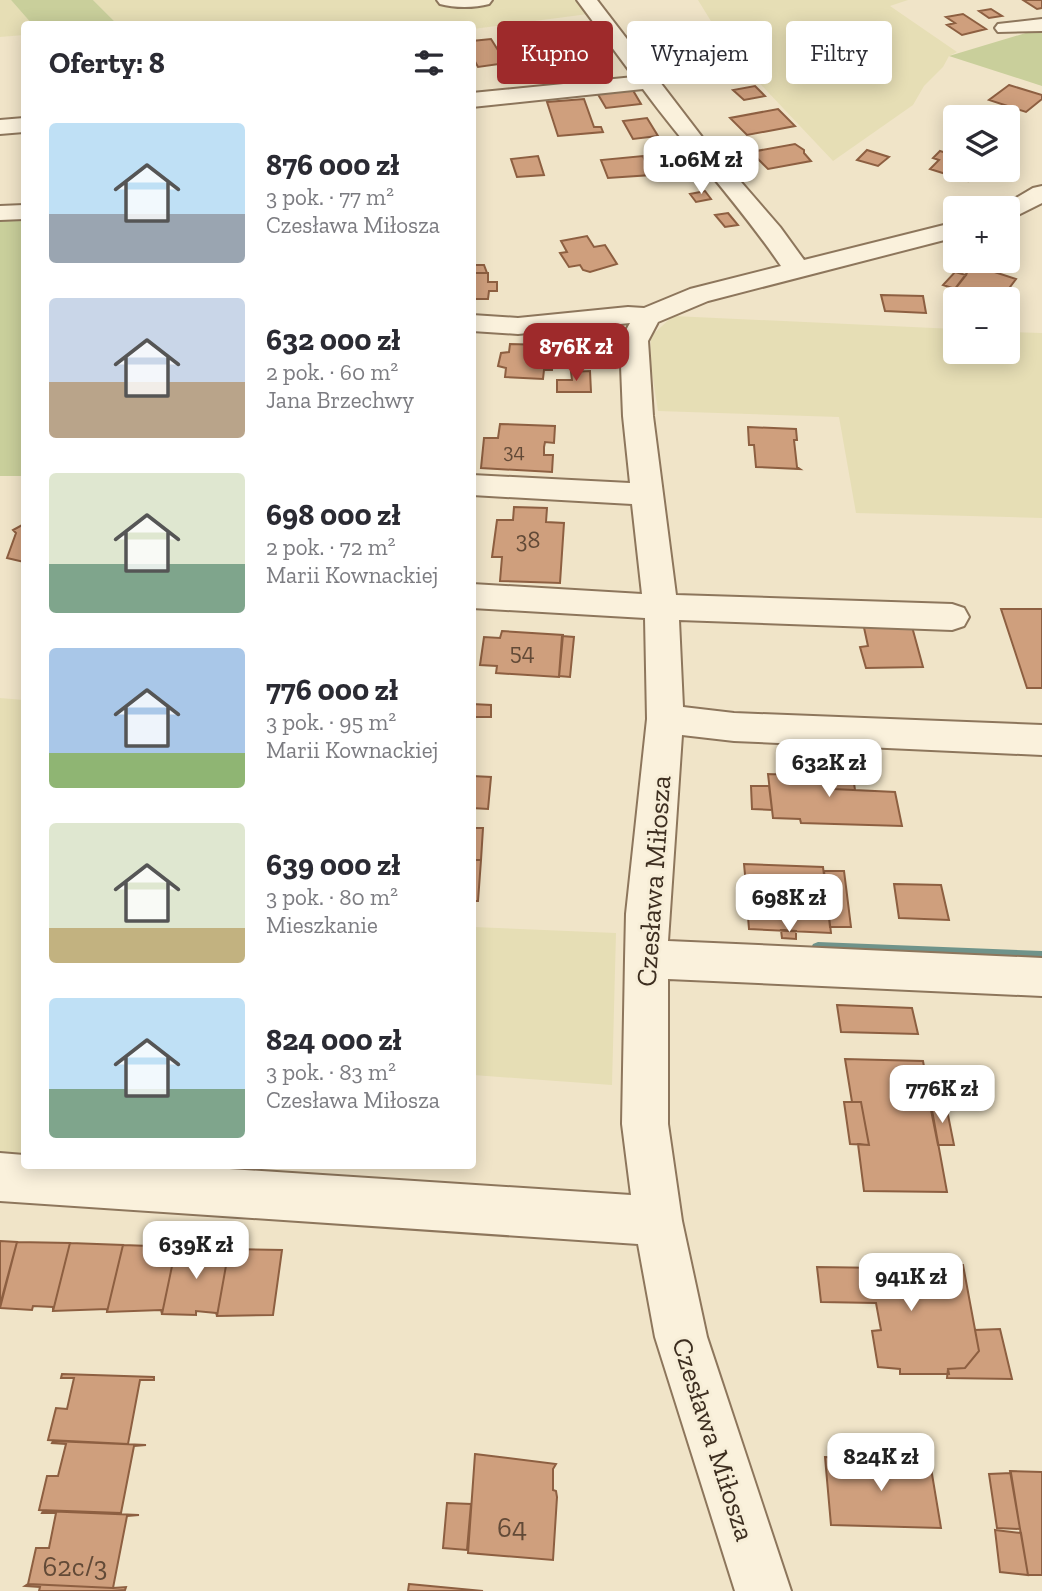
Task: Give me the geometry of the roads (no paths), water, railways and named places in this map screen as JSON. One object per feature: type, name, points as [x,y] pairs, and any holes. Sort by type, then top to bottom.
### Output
[{"type":"street","points":[[447,0],[482,0]]},
{"type":"street","points":[[587,0],[627,53]]},
{"type":"street","points":[[1005,28],[1042,24]]},
{"type":"street","points":[[476,100],[629,84]]},
{"type":"street","points":[[650,84],[694,142],[771,232],[796,268]]},
{"type":"street","points":[[0,127],[21,125]]},
{"type":"street","points":[[1024,204],[1042,221]]},
{"type":"street","points":[[0,213],[21,212]]},
{"type":"street","points":[[476,323],[518,326],[628,315],[647,317],[699,295],[943,232]]},
{"type":"street","name":"Czesława Miłosza","points":[[647,317],[634,341],[633,360],[660,607],[665,719],[647,914],[645,1124],[658,1221],[681,1337],[763,1591]]},
{"type":"street","points":[[476,485],[648,494]]},
{"type":"street","points":[[476,596],[660,607],[952,617]]},
{"type":"street","points":[[665,719],[734,727],[1042,740]]},
{"type":"street","points":[[646,959],[1042,977]]},
{"type":"street","points":[[0,1177],[658,1221]]},
{"type":"waterway","points":[[818,948],[1042,957]]}]
